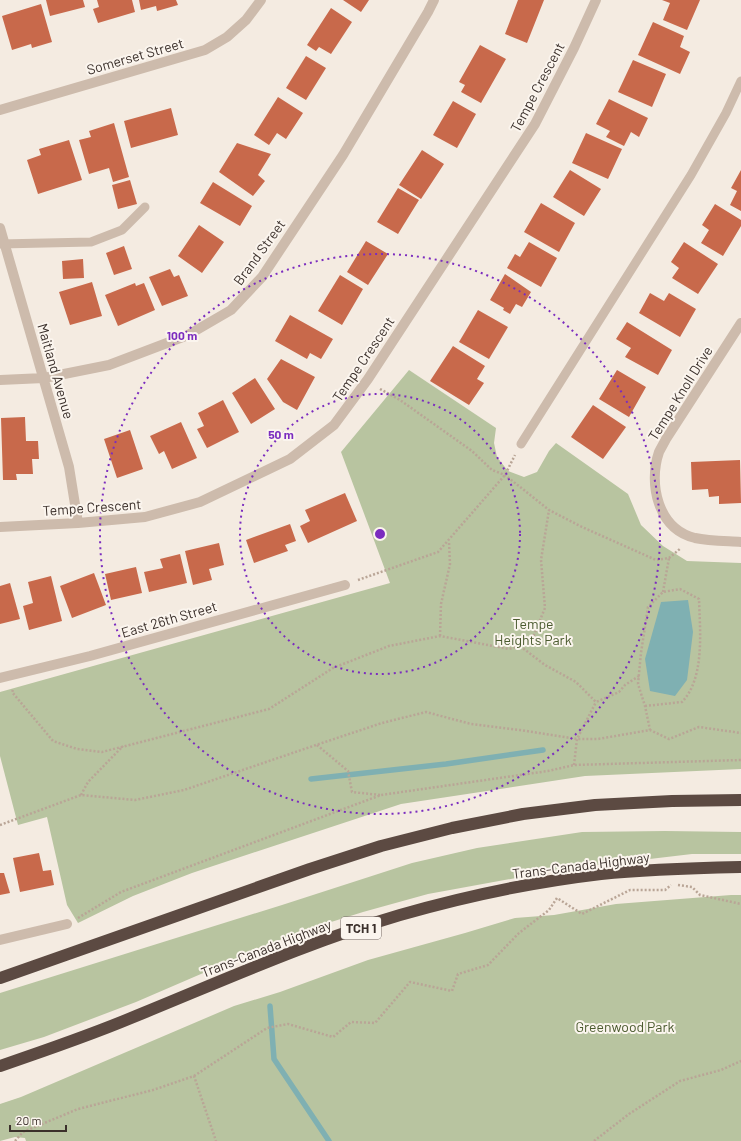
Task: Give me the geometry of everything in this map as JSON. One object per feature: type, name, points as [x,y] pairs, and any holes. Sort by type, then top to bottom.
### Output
[{"type":"highway","points":[[0,978],[310,869],[381,846],[452,828],[523,814],[595,806],[672,801],[741,800]]},
{"type":"highway","name":"Trans-Canada Highway","points":[[0,1066],[60,1046],[331,937],[407,913],[467,897],[533,884],[603,874],[674,869],[741,867]]},
{"type":"street","name":"Somerset Street","points":[[0,110],[205,50],[227,37],[246,20],[261,0]]},
{"type":"street","name":"Brand Street","points":[[0,380],[44,378],[109,365],[188,335],[232,310],[262,277],[343,155],[434,0]]},
{"type":"street","name":"Tempe Crescent","points":[[0,527],[78,523],[146,517],[200,502],[290,459],[334,425],[372,373],[535,124],[574,48],[596,0]]},
{"type":"street","name":"Maitland Avenue","points":[[0,228],[2,244],[44,378],[69,467],[78,523]]},
{"type":"street","name":"Tempe Knoll Drive","points":[[741,323],[670,432],[659,452],[654,483],[661,511],[669,522],[680,531],[695,538],[741,542]]},
{"type":"street","name":"East 26th Street","points":[[0,678],[90,656],[345,585]]},
{"type":"street","points":[[0,940],[67,924]]},
{"type":"lane","points":[[521,444],[691,175],[726,113],[741,81]]},
{"type":"lane","points":[[2,244],[91,242],[122,230],[146,207]]},
{"type":"path","points":[[380,389],[400,400],[472,451],[492,470],[505,475],[549,510],[582,527],[656,560],[669,558],[695,538]]},
{"type":"path","points":[[345,585],[438,552],[505,475],[521,444]]},
{"type":"path","points":[[17,674],[12,692],[53,741],[77,749],[102,752],[269,709],[333,668],[389,646],[440,636],[510,649],[520,646],[533,637],[545,608],[541,560],[549,510]]},
{"type":"path","points":[[440,636],[441,604],[450,564],[448,541]]},
{"type":"path","points":[[650,730],[645,706],[638,684],[641,653],[648,607],[663,592],[669,558]]},
{"type":"path","points":[[645,706],[682,702],[688,696],[698,670],[700,639],[699,599],[680,589],[663,592]]},
{"type":"path","points":[[520,646],[545,665],[576,682],[596,702]]},
{"type":"path","points":[[574,765],[577,739],[596,702],[619,692],[625,685],[639,676]]},
{"type":"path","points":[[0,825],[81,795],[135,800],[184,790],[382,723],[426,712],[471,724],[577,739],[598,740],[650,730],[669,739],[699,727],[741,733]]},
{"type":"path","points":[[316,745],[348,771],[352,792],[366,792],[381,795]]},
{"type":"path","points":[[81,795],[88,782],[123,746]]},
{"type":"path","points":[[67,924],[121,892],[381,795],[548,771],[574,765],[741,760]]},
{"type":"path","points":[[15,1141],[22,1132],[78,1110],[153,1090],[194,1076],[267,1028],[288,1024],[333,1038],[352,1022],[375,1023],[410,982],[452,991],[458,974],[488,965],[519,933],[549,910],[558,898],[582,914],[630,890],[665,890],[671,885],[692,887],[700,894],[741,904]]},
{"type":"path","points":[[594,1141],[629,1114],[680,1081],[721,1070],[741,1060]]},
{"type":"path","points":[[194,1076],[216,1141]]},
{"type":"green space","name":"Tempe Heights Park","points":[[409,370],[496,428],[494,443],[497,457],[508,471],[524,477],[537,472],[549,451],[556,443],[628,494],[641,525],[663,546],[687,561],[741,563],[741,769],[585,776],[401,804],[192,873],[133,896],[78,923],[67,905],[47,817],[18,825],[0,756],[0,692],[390,583],[341,452]]},
{"type":"green space","points":[[582,832],[741,832],[741,854],[692,854],[565,869],[428,894],[296,933],[136,1002],[44,1037],[0,1050],[0,993],[412,863],[477,848]]},
{"type":"green space","name":"Greenwood Park","points":[[741,895],[741,1141],[26,1141],[25,1138],[15,1137],[0,1141],[0,1104],[21,1097],[234,1006],[280,992],[368,960],[515,918],[554,915],[616,904]]},
{"type":"water","points":[[688,600],[693,632],[687,680],[675,696],[650,691],[645,659],[661,602]]},
{"type":"building","points":[[46,0],[83,0],[85,7],[50,16]]},
{"type":"building","points":[[97,0],[132,0],[135,12],[98,23],[93,9],[99,7]]},
{"type":"building","points":[[139,0],[176,0],[178,5],[157,11],[156,6],[141,10]]},
{"type":"building","points":[[343,0],[369,0],[361,12]]},
{"type":"building","points":[[518,0],[544,0],[527,43],[505,34]]},
{"type":"building","points":[[662,0],[700,0],[687,30],[663,20],[670,3]]},
{"type":"building","points":[[41,4],[52,42],[32,48],[31,44],[12,50],[2,16]]},
{"type":"building","points":[[331,8],[352,22],[331,54],[319,47],[316,51],[307,45]]},
{"type":"building","points":[[653,22],[684,36],[680,47],[690,52],[680,74],[638,55]]},
{"type":"building","points":[[480,45],[506,59],[481,103],[461,92],[465,85],[459,82]]},
{"type":"building","points":[[306,56],[326,68],[306,100],[286,88]]},
{"type":"building","points":[[633,60],[666,74],[652,107],[618,92]]},
{"type":"building","points":[[278,97],[303,113],[286,139],[277,133],[269,145],[254,135]]},
{"type":"building","points":[[609,99],[648,118],[639,137],[631,132],[624,146],[606,137],[610,131],[596,124]]},
{"type":"building","points":[[453,101],[476,114],[457,148],[433,135]]},
{"type":"building","points":[[171,108],[178,135],[131,148],[124,121]]},
{"type":"building","points":[[114,123],[129,177],[113,182],[109,168],[89,174],[79,140],[91,137],[89,131]]},
{"type":"building","points":[[586,133],[622,149],[608,179],[572,163]]},
{"type":"building","points":[[69,140],[82,180],[38,194],[27,160],[41,155],[39,149]]},
{"type":"building","points":[[237,143],[271,154],[258,175],[265,181],[253,196],[219,172]]},
{"type":"building","points":[[422,150],[444,164],[421,199],[399,185]]},
{"type":"building","points":[[570,170],[601,189],[584,216],[553,197]]},
{"type":"building","points":[[741,170],[741,211],[730,205],[737,191],[731,188]]},
{"type":"building","points":[[130,180],[137,204],[118,209],[112,185]]},
{"type":"building","points":[[213,182],[252,206],[240,226],[200,203]]},
{"type":"building","points":[[398,188],[419,200],[398,234],[377,222]]},
{"type":"building","points":[[541,203],[575,223],[559,252],[524,232]]},
{"type":"building","points":[[715,204],[741,220],[741,226],[723,256],[701,243],[709,230],[702,225]]},
{"type":"building","points":[[199,225],[224,242],[202,273],[178,256]]},
{"type":"building","points":[[366,241],[388,254],[368,285],[347,272]]},
{"type":"building","points":[[529,242],[557,258],[541,287],[507,268],[515,254],[520,257]]},
{"type":"building","points":[[684,242],[718,264],[698,294],[672,278],[679,268],[671,262]]},
{"type":"building","points":[[124,246],[132,269],[114,275],[106,253]]},
{"type":"building","points":[[83,259],[84,278],[63,279],[62,261]]},
{"type":"building","points":[[170,269],[174,277],[179,275],[188,296],[162,306],[149,277]]},
{"type":"building","points":[[505,274],[531,292],[522,307],[516,304],[510,314],[503,310],[504,308],[490,300]]},
{"type":"building","points":[[340,275],[363,289],[342,325],[318,311]]},
{"type":"building","points":[[92,282],[102,316],[70,325],[59,292]]},
{"type":"building","points":[[135,283],[136,286],[144,283],[155,310],[118,326],[105,295]]},
{"type":"building","points":[[650,293],[664,301],[669,293],[696,309],[680,337],[639,313]]},
{"type":"building","points":[[478,310],[508,327],[489,359],[459,342]]},
{"type":"building","points":[[290,315],[333,339],[321,359],[310,353],[307,359],[275,341]]},
{"type":"building","points":[[627,322],[672,350],[658,375],[625,357],[631,348],[616,339]]},
{"type":"building","points":[[453,346],[485,366],[477,379],[484,383],[469,405],[430,381]]},
{"type":"building","points":[[281,359],[315,377],[297,410],[283,402],[267,379]]},
{"type":"building","points":[[617,370],[646,387],[629,417],[599,399]]},
{"type":"building","points":[[255,378],[275,409],[251,424],[232,393]]},
{"type":"building","points":[[223,400],[239,432],[207,448],[197,429],[204,426],[198,413]]},
{"type":"building","points":[[593,405],[626,427],[603,459],[571,437]]},
{"type":"building","points":[[25,417],[26,441],[38,441],[39,459],[32,459],[33,474],[16,474],[17,480],[3,480],[1,418]]},
{"type":"building","points":[[181,422],[197,458],[172,469],[164,451],[159,454],[150,436]]},
{"type":"building","points":[[130,430],[143,469],[117,478],[104,439]]},
{"type":"building","points":[[740,460],[741,503],[719,504],[719,496],[709,497],[708,489],[692,490],[691,462]]},
{"type":"building","points":[[345,493],[357,521],[308,543],[300,526],[310,521],[305,510]]},
{"type":"building","points":[[290,524],[296,541],[285,545],[288,551],[254,563],[246,540]]},
{"type":"building","points":[[219,543],[224,565],[209,569],[212,580],[193,585],[185,551]]},
{"type":"building","points":[[180,554],[187,583],[149,592],[144,572],[163,568],[160,559]]},
{"type":"building","points":[[136,567],[142,593],[111,600],[105,574]]},
{"type":"building","points":[[94,573],[106,605],[72,618],[60,586]]},
{"type":"building","points":[[51,576],[62,621],[29,630],[23,606],[33,603],[28,582]]},
{"type":"building","points":[[10,583],[20,619],[0,624],[0,586]]},
{"type":"building","points":[[39,853],[43,871],[51,870],[54,885],[20,892],[13,858]]},
{"type":"building","points":[[0,873],[4,873],[10,893],[0,895]]},
{"type":"waterway","points":[[311,779],[446,764],[543,750]]},
{"type":"waterway","points":[[270,1006],[274,1059],[329,1141]]}]
